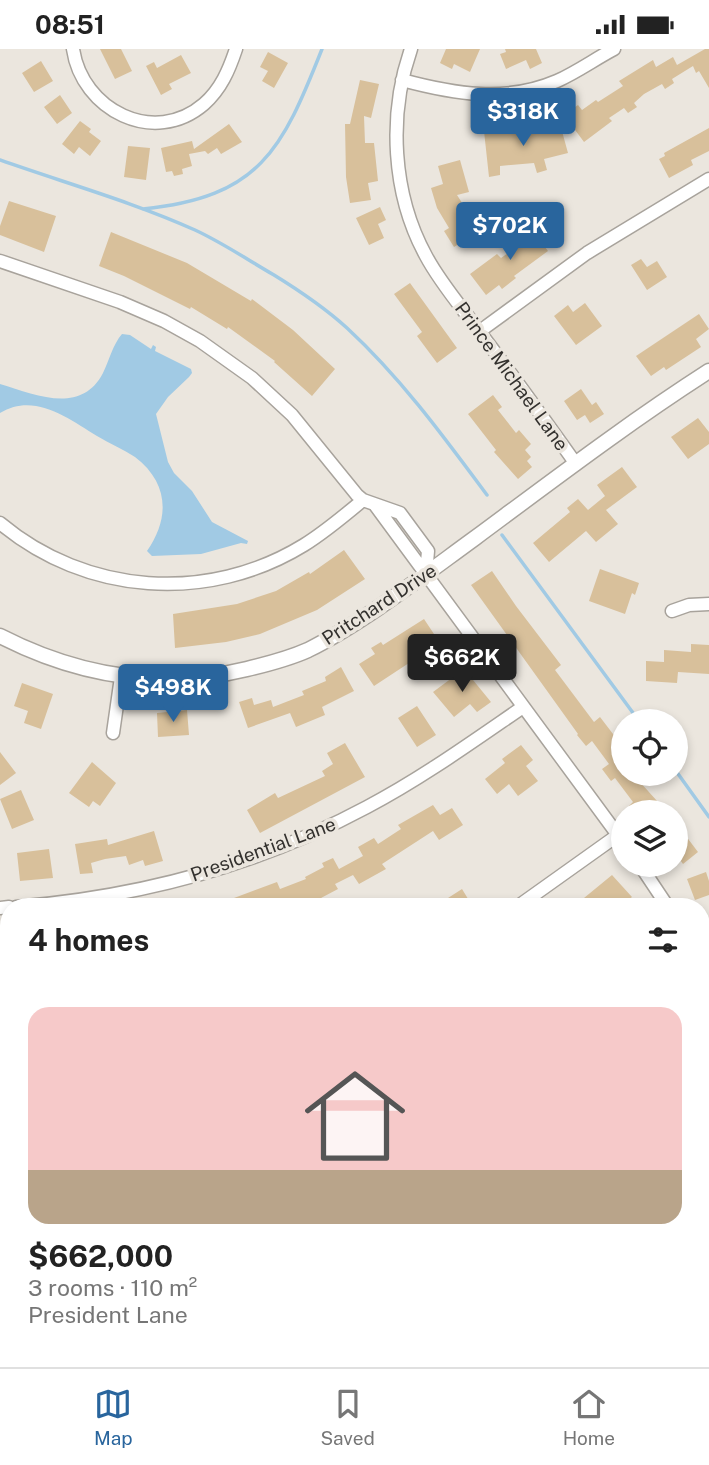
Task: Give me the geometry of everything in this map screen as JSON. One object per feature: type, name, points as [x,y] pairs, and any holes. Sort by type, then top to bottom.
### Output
[{"type":"street","points":[[73,49],[76,65],[84,82],[105,106],[125,116],[158,122],[178,118],[203,105],[222,84],[236,49]]},
{"type":"street","name":"Prince Michael Lane","points":[[411,49],[402,80],[396,121],[401,183],[410,219],[429,262],[576,464]]},
{"type":"street","points":[[402,80],[468,94],[521,92],[559,79],[614,49]]},
{"type":"street","points":[[480,331],[587,253],[709,179]]},
{"type":"street","points":[[0,261],[141,311],[182,331],[218,353],[292,415],[352,490],[369,502],[426,574],[611,826]]},
{"type":"street","name":"Pritchard Drive","points":[[0,636],[57,661],[121,677],[202,678],[278,661],[325,640],[426,574],[630,424],[707,377]]},
{"type":"street","points":[[0,523],[37,549],[77,569],[135,583],[181,585],[220,579],[273,562],[311,541],[369,502]]},
{"type":"street","points":[[672,611],[689,605],[709,604]]},
{"type":"street","points":[[113,733],[121,677]]},
{"type":"street","name":"Presidential Lane","points":[[91,898],[206,872],[284,845],[366,808],[405,786],[523,707]]},
{"type":"street","points":[[531,898],[611,846]]},
{"type":"street","points":[[648,877],[662,898]]},
{"type":"water","points":[[122,334],[130,335],[151,349],[153,345],[156,347],[155,351],[191,369],[189,377],[168,397],[156,414],[168,462],[174,473],[192,491],[212,522],[248,541],[247,544],[241,543],[201,554],[152,556],[147,551],[160,526],[162,501],[160,489],[146,467],[130,454],[50,410],[25,405],[0,413],[0,384],[57,398],[83,394],[94,386],[103,373]]},
{"type":"building","points":[[100,49],[121,49],[132,71],[115,79]]},
{"type":"building","points":[[446,49],[480,49],[470,72],[454,64],[452,69],[440,63]]},
{"type":"building","points":[[505,49],[536,49],[542,63],[530,69],[526,60],[506,69],[500,54],[506,52]]},
{"type":"building","points":[[709,49],[709,88],[693,66],[672,79],[674,83],[665,89],[662,84],[644,94],[634,103],[637,107],[628,113],[624,108],[609,118],[612,121],[584,142],[564,115],[578,105],[582,110],[596,100],[598,102],[623,86],[619,81],[653,60],[656,67],[673,57],[677,65]]},
{"type":"building","points":[[268,52],[288,63],[274,88],[262,81],[268,71],[260,67]]},
{"type":"building","points":[[181,55],[191,73],[169,84],[172,89],[161,95],[146,66],[154,62],[157,68]]},
{"type":"building","points":[[41,61],[53,81],[34,92],[22,73]]},
{"type":"building","points":[[360,80],[379,84],[371,118],[364,116],[365,143],[374,143],[378,181],[368,183],[371,200],[350,203],[346,177],[345,124],[350,124]]},
{"type":"building","points":[[60,95],[72,113],[57,124],[44,107]]},
{"type":"building","points":[[80,121],[101,141],[90,156],[79,147],[74,154],[62,144]]},
{"type":"building","points":[[229,124],[242,142],[221,154],[217,148],[208,154],[205,151],[189,154],[192,166],[182,169],[183,174],[174,176],[172,171],[166,172],[161,148],[192,141],[194,149]]},
{"type":"building","points":[[560,124],[568,153],[544,159],[547,170],[537,173],[534,163],[500,166],[500,175],[489,177],[484,131],[500,130],[500,133],[540,126],[541,129]]},
{"type":"building","points":[[709,128],[709,151],[691,160],[693,165],[669,178],[659,159],[665,156],[664,153]]},
{"type":"building","points":[[128,146],[150,148],[146,180],[124,177]]},
{"type":"building","points":[[460,160],[469,192],[457,195],[480,231],[454,247],[444,231],[449,228],[437,208],[431,188],[443,184],[438,166]]},
{"type":"building","points":[[9,201],[56,216],[44,252],[0,235],[0,226]]},
{"type":"building","points":[[380,207],[386,220],[378,224],[384,238],[369,245],[356,218]]},
{"type":"building","points":[[527,223],[548,251],[514,276],[516,278],[502,289],[499,285],[486,295],[470,274],[497,254],[501,258],[521,244],[513,234]]},
{"type":"building","points":[[111,232],[187,263],[251,301],[252,299],[293,330],[335,369],[312,396],[275,361],[228,327],[227,329],[191,307],[190,309],[99,266]]},
{"type":"building","points":[[641,259],[647,267],[657,261],[667,277],[647,290],[631,265]]},
{"type":"building","points":[[410,283],[457,348],[437,363],[417,336],[422,332],[394,294]]},
{"type":"building","points":[[585,303],[602,326],[576,345],[554,316],[568,305],[573,312]]},
{"type":"building","points":[[699,314],[709,329],[696,339],[701,347],[666,370],[664,367],[651,376],[636,356]]},
{"type":"building","points":[[581,389],[592,405],[596,402],[604,414],[590,423],[585,415],[577,420],[564,401]]},
{"type":"building","points":[[493,395],[502,407],[498,410],[516,433],[519,430],[531,444],[525,450],[531,457],[527,461],[532,467],[518,479],[494,452],[496,450],[468,414]]},
{"type":"building","points":[[698,418],[709,432],[709,444],[688,459],[671,437]]},
{"type":"building","points":[[622,467],[637,487],[606,510],[618,524],[596,542],[586,531],[549,562],[533,543],[570,512],[567,508],[578,499],[588,510],[605,496],[597,485]]},
{"type":"building","points":[[344,550],[365,579],[317,610],[260,634],[226,642],[175,648],[173,614],[237,604],[276,591],[309,572],[310,574]]},
{"type":"building","points":[[600,569],[639,583],[635,595],[632,593],[625,614],[589,601]]},
{"type":"building","points":[[492,571],[561,665],[555,670],[594,722],[600,717],[611,731],[611,781],[602,769],[609,764],[592,741],[586,746],[577,735],[471,585]]},
{"type":"building","points":[[424,619],[442,646],[374,686],[359,664],[375,654],[371,648],[381,642],[383,645]]},
{"type":"building","points":[[691,644],[709,645],[709,674],[678,672],[677,683],[646,681],[646,661],[664,662],[664,650],[691,652]]},
{"type":"building","points":[[341,667],[354,691],[322,707],[325,715],[296,727],[290,713],[248,728],[239,702],[252,698],[254,705],[271,700],[273,707],[304,695],[302,691],[326,681],[325,677]]},
{"type":"building","points":[[464,669],[491,702],[477,712],[470,704],[454,717],[433,692]]},
{"type":"building","points":[[22,683],[53,694],[41,729],[24,723],[28,711],[14,706]]},
{"type":"building","points":[[417,706],[436,735],[417,747],[398,718]]},
{"type":"building","points":[[187,710],[189,735],[158,737],[157,713]]},
{"type":"building","points":[[345,743],[365,777],[260,833],[247,810],[275,793],[278,798],[325,776],[322,771],[333,764],[327,753]]},
{"type":"building","points":[[521,745],[533,760],[526,766],[538,781],[518,796],[509,784],[497,794],[485,779],[505,763],[502,759]]},
{"type":"building","points":[[0,752],[16,773],[0,785]]},
{"type":"building","points":[[92,762],[116,783],[100,806],[93,801],[89,807],[69,793]]},
{"type":"building","points":[[621,786],[644,786],[656,800],[632,800]]},
{"type":"building","points":[[21,790],[34,820],[12,829],[0,799]]},
{"type":"building","points":[[433,805],[440,815],[452,808],[463,825],[439,840],[433,831],[382,864],[386,869],[359,884],[353,875],[335,884],[338,889],[321,898],[234,898],[277,882],[280,889],[306,879],[305,877],[324,867],[322,863],[333,858],[339,869],[363,856],[358,847],[374,838],[378,844],[401,829],[398,825]]},
{"type":"building","points":[[154,831],[163,861],[145,866],[143,860],[129,865],[126,856],[105,859],[91,863],[93,873],[80,874],[75,844],[107,839],[108,845]]},
{"type":"building","points":[[688,839],[698,852],[688,860]]},
{"type":"building","points":[[49,849],[53,878],[20,881],[17,853]]},
{"type":"building","points":[[706,872],[709,895],[694,898],[687,879]]},
{"type":"building","points":[[611,876],[631,898],[584,898]]},
{"type":"building","points":[[462,889],[468,898],[448,898]]},
{"type":"waterway","points":[[143,209],[183,203],[215,193],[241,180],[279,141],[294,115],[322,49]]},
{"type":"waterway","points":[[0,160],[195,230],[216,240],[303,294],[347,328],[386,367],[455,451],[487,495]]},
{"type":"waterway","points":[[502,535],[630,709]]},
{"type":"waterway","points":[[687,786],[709,817]]}]
